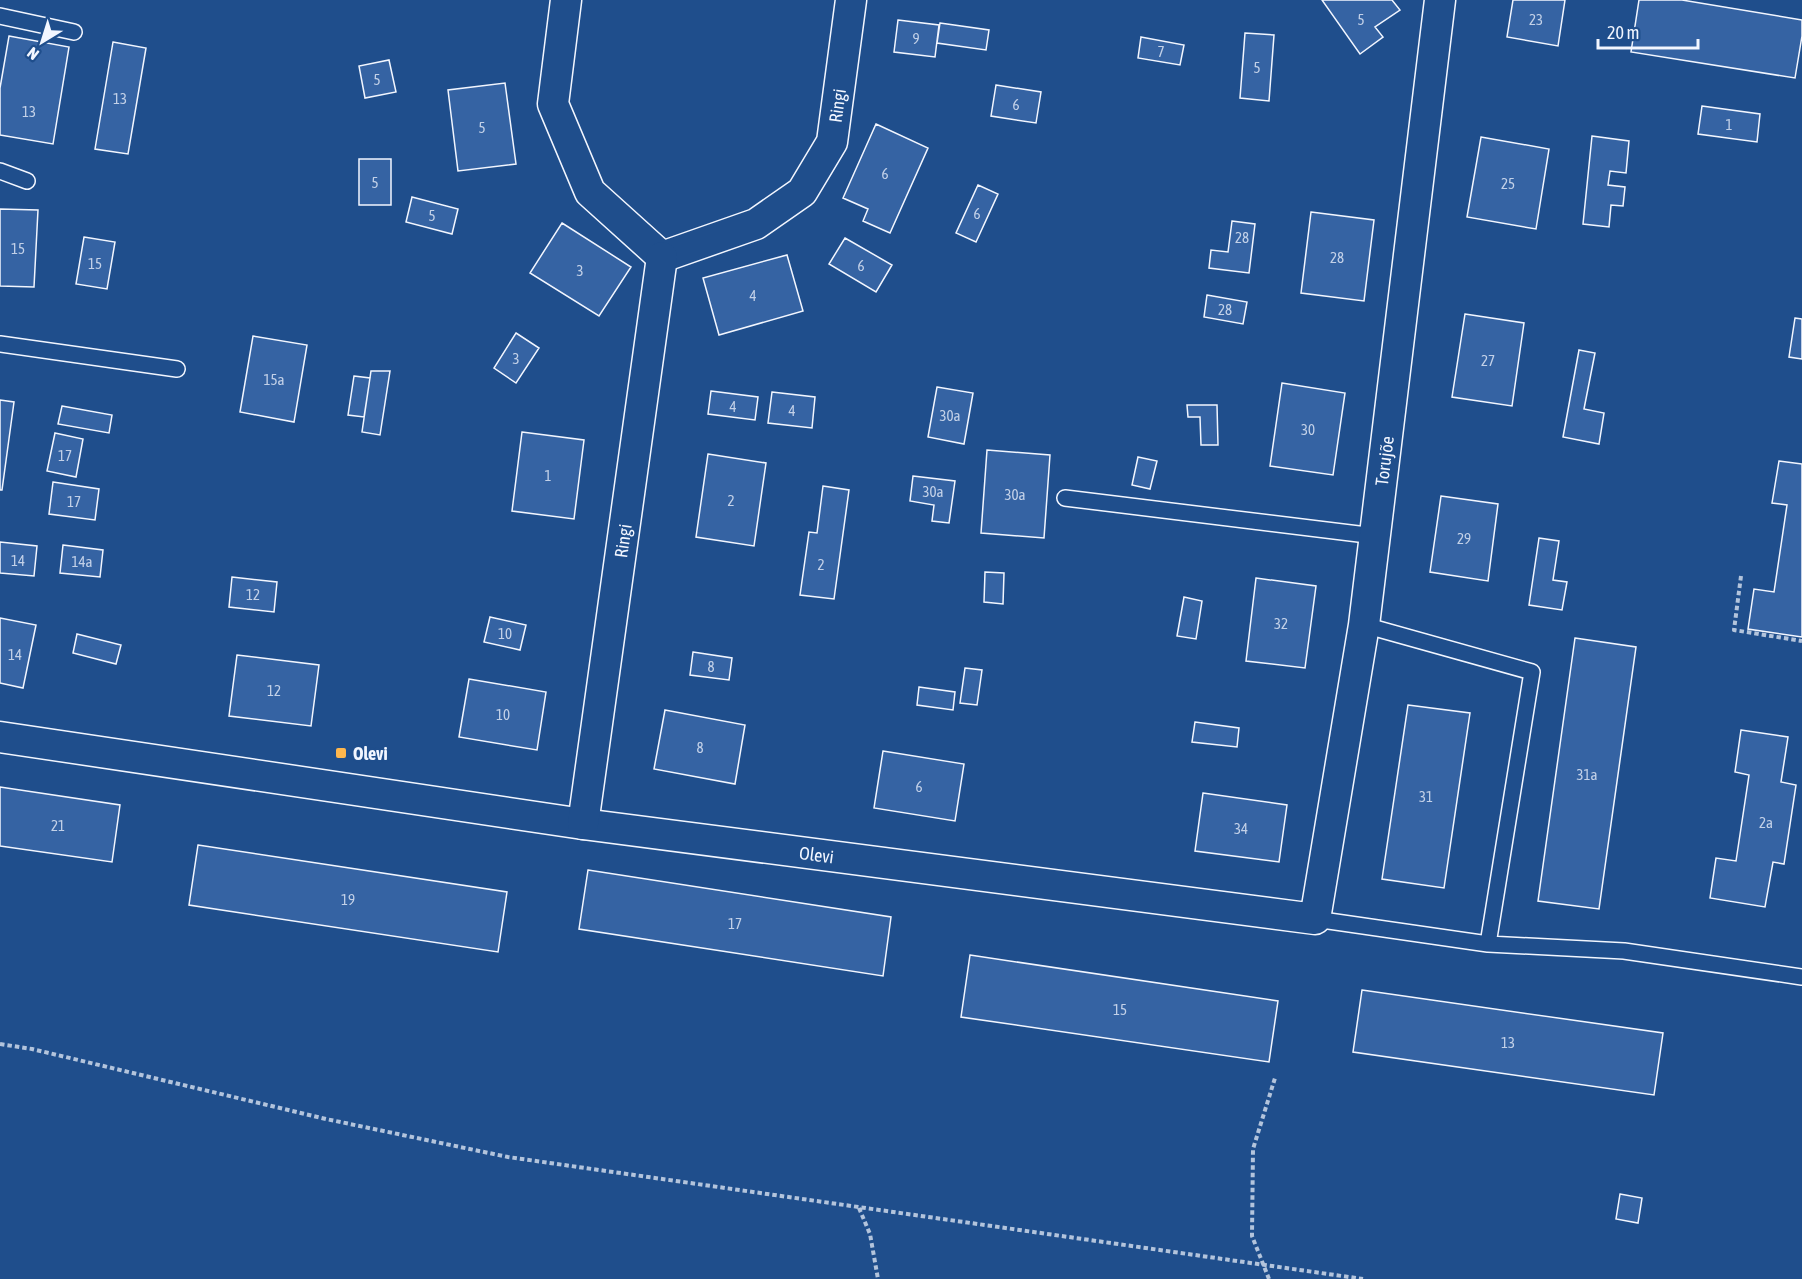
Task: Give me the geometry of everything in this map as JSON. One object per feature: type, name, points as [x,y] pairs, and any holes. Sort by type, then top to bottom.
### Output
[{"type":"street","points":[[566,0],[553,104],[590,192],[662,257]]},
{"type":"street","name":"Ringi","points":[[583,824],[662,257],[756,224],[802,192],[832,142],[851,0]]},
{"type":"street","name":"Torujõe","points":[[1315,919],[1364,625],[1440,0]]},
{"type":"street","name":"Olevi","points":[[0,737],[583,824],[1315,919]]},
{"type":"lane","points":[[0,16],[74,32]]},
{"type":"lane","points":[[0,171],[27,181]]},
{"type":"lane","points":[[0,344],[177,369]]},
{"type":"lane","points":[[1065,498],[1375,536]]},
{"type":"lane","points":[[1364,625],[1532,672],[1488,944]]},
{"type":"lane","points":[[1315,919],[1488,944],[1624,951],[1802,977]]},
{"type":"path","points":[[1741,576],[1734,630],[1802,641]]},
{"type":"path","points":[[0,1044],[32,1049],[315,1117],[508,1157],[1363,1279]]},
{"type":"path","points":[[1269,1279],[1252,1236],[1253,1149],[1275,1078]]},
{"type":"path","points":[[858,1207],[870,1234],[878,1279]]},
{"type":"building","points":[[1322,0],[1392,0],[1400,10],[1375,27],[1383,37],[1360,54]]},
{"type":"building","points":[[1513,0],[1565,0],[1558,46],[1507,37]]},
{"type":"building","points":[[1639,0],[1682,0],[1802,20],[1802,36],[1795,78],[1631,52]]},
{"type":"building","points":[[898,20],[939,25],[935,57],[894,52]]},
{"type":"building","points":[[940,23],[989,30],[986,50],[937,43]]},
{"type":"building","points":[[1245,33],[1274,35],[1269,101],[1240,98]]},
{"type":"building","points":[[9,36],[69,47],[53,144],[0,135],[0,88]]},
{"type":"building","points":[[1141,37],[1184,45],[1180,65],[1138,58]]},
{"type":"building","points":[[113,42],[146,48],[128,154],[95,149]]},
{"type":"building","points":[[389,60],[396,92],[365,98],[359,66]]},
{"type":"building","points":[[505,83],[516,164],[458,171],[448,90]]},
{"type":"building","points":[[996,85],[1041,92],[1036,123],[991,116]]},
{"type":"building","points":[[1702,106],[1760,114],[1757,142],[1698,134]]},
{"type":"building","points":[[876,124],[928,148],[890,233],[863,221],[868,209],[843,198]]},
{"type":"building","points":[[1592,136],[1629,141],[1626,173],[1610,171],[1608,185],[1625,187],[1623,206],[1611,205],[1609,227],[1583,224]]},
{"type":"building","points":[[1481,137],[1549,149],[1536,229],[1467,217]]},
{"type":"building","points":[[359,159],[391,159],[391,205],[359,205]]},
{"type":"building","points":[[978,185],[998,194],[976,242],[956,233]]},
{"type":"building","points":[[412,197],[458,209],[452,234],[406,222]]},
{"type":"building","points":[[0,209],[38,210],[34,287],[0,286]]},
{"type":"building","points":[[1311,212],[1374,220],[1364,301],[1301,293]]},
{"type":"building","points":[[1232,221],[1255,224],[1249,273],[1209,268],[1211,250],[1228,252]]},
{"type":"building","points":[[562,223],[631,267],[599,316],[530,273]]},
{"type":"building","points":[[84,237],[115,242],[107,289],[76,284]]},
{"type":"building","points":[[845,238],[892,265],[876,292],[829,264]]},
{"type":"building","points":[[787,255],[803,311],[719,335],[703,278]]},
{"type":"building","points":[[1207,295],[1247,302],[1243,324],[1204,317]]},
{"type":"building","points":[[1465,314],[1524,323],[1512,406],[1452,397]]},
{"type":"building","points":[[1795,318],[1802,319],[1802,359],[1789,357]]},
{"type":"building","points":[[516,333],[539,348],[516,383],[494,368]]},
{"type":"building","points":[[253,336],[307,345],[294,422],[240,412]]},
{"type":"building","points":[[1579,350],[1595,353],[1584,409],[1604,413],[1599,444],[1563,437]]},
{"type":"building","points":[[371,371],[390,371],[380,435],[362,432]]},
{"type":"building","points":[[354,376],[370,378],[364,417],[348,415]]},
{"type":"building","points":[[1282,383],[1345,393],[1333,475],[1270,466]]},
{"type":"building","points":[[937,387],[973,393],[964,444],[928,437]]},
{"type":"building","points":[[711,391],[758,397],[755,420],[708,414]]},
{"type":"building","points":[[772,392],[815,397],[812,428],[768,423]]},
{"type":"building","points":[[0,400],[14,402],[2,490],[0,490]]},
{"type":"building","points":[[1187,405],[1217,405],[1218,445],[1201,445],[1200,417],[1188,417]]},
{"type":"building","points":[[62,406],[112,415],[109,433],[58,424]]},
{"type":"building","points":[[522,432],[584,440],[574,519],[512,511]]},
{"type":"building","points":[[55,433],[83,439],[76,477],[47,471]]},
{"type":"building","points":[[987,450],[1050,455],[1044,538],[981,533]]},
{"type":"building","points":[[708,454],[766,463],[754,546],[696,537]]},
{"type":"building","points":[[1138,457],[1157,461],[1150,489],[1132,485]]},
{"type":"building","points":[[1779,461],[1802,464],[1802,637],[1748,629],[1754,589],[1774,592],[1787,505],[1772,503]]},
{"type":"building","points":[[913,476],[955,481],[949,523],[932,521],[934,505],[910,501]]},
{"type":"building","points":[[53,482],[99,489],[95,520],[49,514]]},
{"type":"building","points":[[823,486],[849,490],[834,599],[800,595],[809,532],[817,533]]},
{"type":"building","points":[[1441,496],[1498,504],[1488,581],[1430,572]]},
{"type":"building","points":[[1539,538],[1559,541],[1553,580],[1567,582],[1562,610],[1529,605]]},
{"type":"building","points":[[0,542],[37,546],[34,576],[0,573]]},
{"type":"building","points":[[63,545],[103,550],[100,577],[60,573]]},
{"type":"building","points":[[985,572],[1004,573],[1003,604],[984,602]]},
{"type":"building","points":[[232,577],[277,582],[274,612],[229,607]]},
{"type":"building","points":[[1256,578],[1316,586],[1305,668],[1246,661]]},
{"type":"building","points":[[1184,597],[1202,601],[1196,639],[1177,636]]},
{"type":"building","points":[[490,617],[526,625],[520,650],[484,642]]},
{"type":"building","points":[[0,618],[36,625],[23,688],[0,683]]},
{"type":"building","points":[[77,634],[121,645],[116,664],[73,653]]},
{"type":"building","points":[[1575,638],[1636,647],[1599,909],[1538,901]]},
{"type":"building","points":[[693,652],[732,658],[729,680],[690,675]]},
{"type":"building","points":[[237,655],[319,665],[311,726],[229,716]]},
{"type":"building","points":[[965,668],[982,670],[977,705],[960,703]]},
{"type":"building","points":[[469,679],[546,692],[537,750],[459,737]]},
{"type":"building","points":[[919,687],[955,692],[953,710],[917,705]]},
{"type":"building","points":[[1408,705],[1470,713],[1444,888],[1382,879]]},
{"type":"building","points":[[665,710],[745,725],[735,784],[654,769]]},
{"type":"building","points":[[1195,722],[1239,728],[1237,747],[1192,742]]},
{"type":"building","points":[[1741,730],[1788,737],[1781,782],[1796,785],[1784,864],[1773,862],[1765,907],[1710,898],[1716,858],[1736,861],[1749,775],[1735,772]]},
{"type":"building","points":[[883,751],[964,764],[955,821],[874,808]]},
{"type":"building","points":[[0,787],[120,805],[112,862],[0,846]]},
{"type":"building","points":[[1203,793],[1287,805],[1279,862],[1195,851]]},
{"type":"building","points":[[198,845],[507,892],[498,952],[189,905]]},
{"type":"building","points":[[588,870],[891,917],[883,976],[579,929]]},
{"type":"building","points":[[970,955],[1278,1001],[1269,1062],[961,1017]]},
{"type":"building","points":[[1362,990],[1663,1033],[1654,1095],[1353,1052]]},
{"type":"building","points":[[1620,1194],[1642,1198],[1638,1223],[1616,1219]]},
{"type":"place","name":"Olevi","points":[[341,753]]}]
